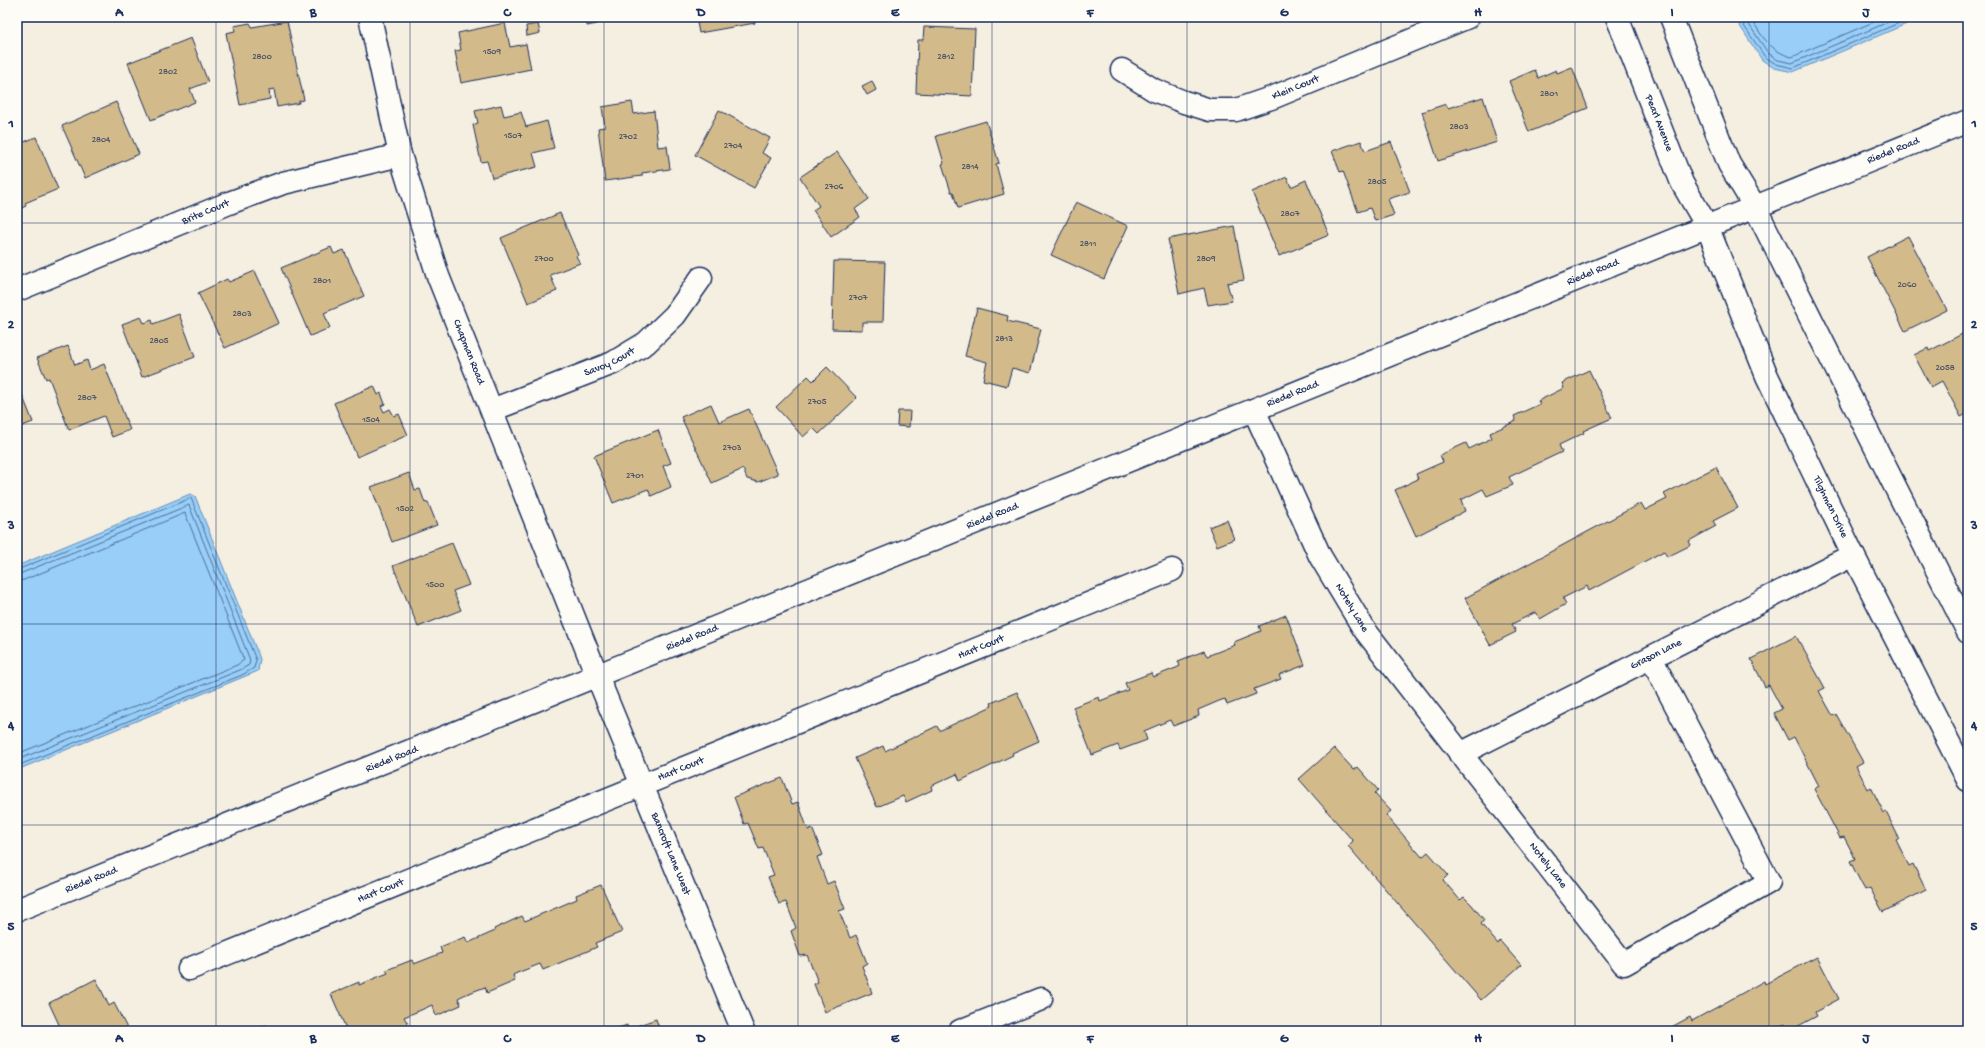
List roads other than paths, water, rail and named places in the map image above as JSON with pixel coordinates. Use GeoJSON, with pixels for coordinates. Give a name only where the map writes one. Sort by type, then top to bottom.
{"type":"FeatureCollection","features":[{"type":"Feature","properties":{"kind":"street","name":"Chapman Road"},"geometry":{"type":"LineString","coordinates":[[370,17],[400,155],[438,276],[598,678]]}},
{"type":"Feature","properties":{"kind":"street","name":"Klein Court"},"geometry":{"type":"LineString","coordinates":[[1122,70],[1154,90],[1184,102],[1210,110],[1236,110],[1281,94],[1468,17]]}},
{"type":"Feature","properties":{"kind":"street","name":"Pearl Avenue"},"geometry":{"type":"LineString","coordinates":[[1617,17],[1682,183],[1707,226]]}},
{"type":"Feature","properties":{"kind":"street"},"geometry":{"type":"LineString","coordinates":[[1671,17],[1729,164],[1755,207],[1968,632]]}},
{"type":"Feature","properties":{"kind":"street","name":"Riedel Road"},"geometry":{"type":"LineString","coordinates":[[17,910],[598,678],[1968,121]]}},
{"type":"Feature","properties":{"kind":"street","name":"Brite Court"},"geometry":{"type":"LineString","coordinates":[[17,290],[283,183],[400,155]]}},
{"type":"Feature","properties":{"kind":"street","name":"Tilghman Drive"},"geometry":{"type":"LineString","coordinates":[[1707,226],[1767,376],[1853,555],[1968,780]]}},
{"type":"Feature","properties":{"kind":"street","name":"Savoy Court"},"geometry":{"type":"LineString","coordinates":[[492,410],[613,363],[646,343],[675,315],[701,278]]}},
{"type":"Feature","properties":{"kind":"street","name":"Notely Lane"},"geometry":{"type":"LineString","coordinates":[[1254,410],[1324,563],[1364,629],[1624,964],[1769,882],[1651,658]]}},
{"type":"Feature","properties":{"kind":"street","name":"Grason Lane"},"geometry":{"type":"LineString","coordinates":[[1460,754],[1853,555]]}},
{"type":"Feature","properties":{"kind":"street","name":"Hart Court"},"geometry":{"type":"LineString","coordinates":[[190,969],[1172,570]]}},
{"type":"Feature","properties":{"kind":"street","name":"Bancroft Lane West"},"geometry":{"type":"LineString","coordinates":[[598,678],[743,1031]]}},
{"type":"Feature","properties":{"kind":"street"},"geometry":{"type":"LineString","coordinates":[[960,1031],[1041,999]]}},
{"type":"Feature","properties":{"kind":"water"},"geometry":{"type":"Polygon","coordinates":[[[1734,17],[1923,17],[1793,72],[1774,68],[1762,60],[1734,17]]]}},
{"type":"Feature","properties":{"kind":"water"},"geometry":{"type":"Polygon","coordinates":[[[190,494],[195,496],[260,659],[258,671],[17,770],[17,566],[190,494]]]}}]}
